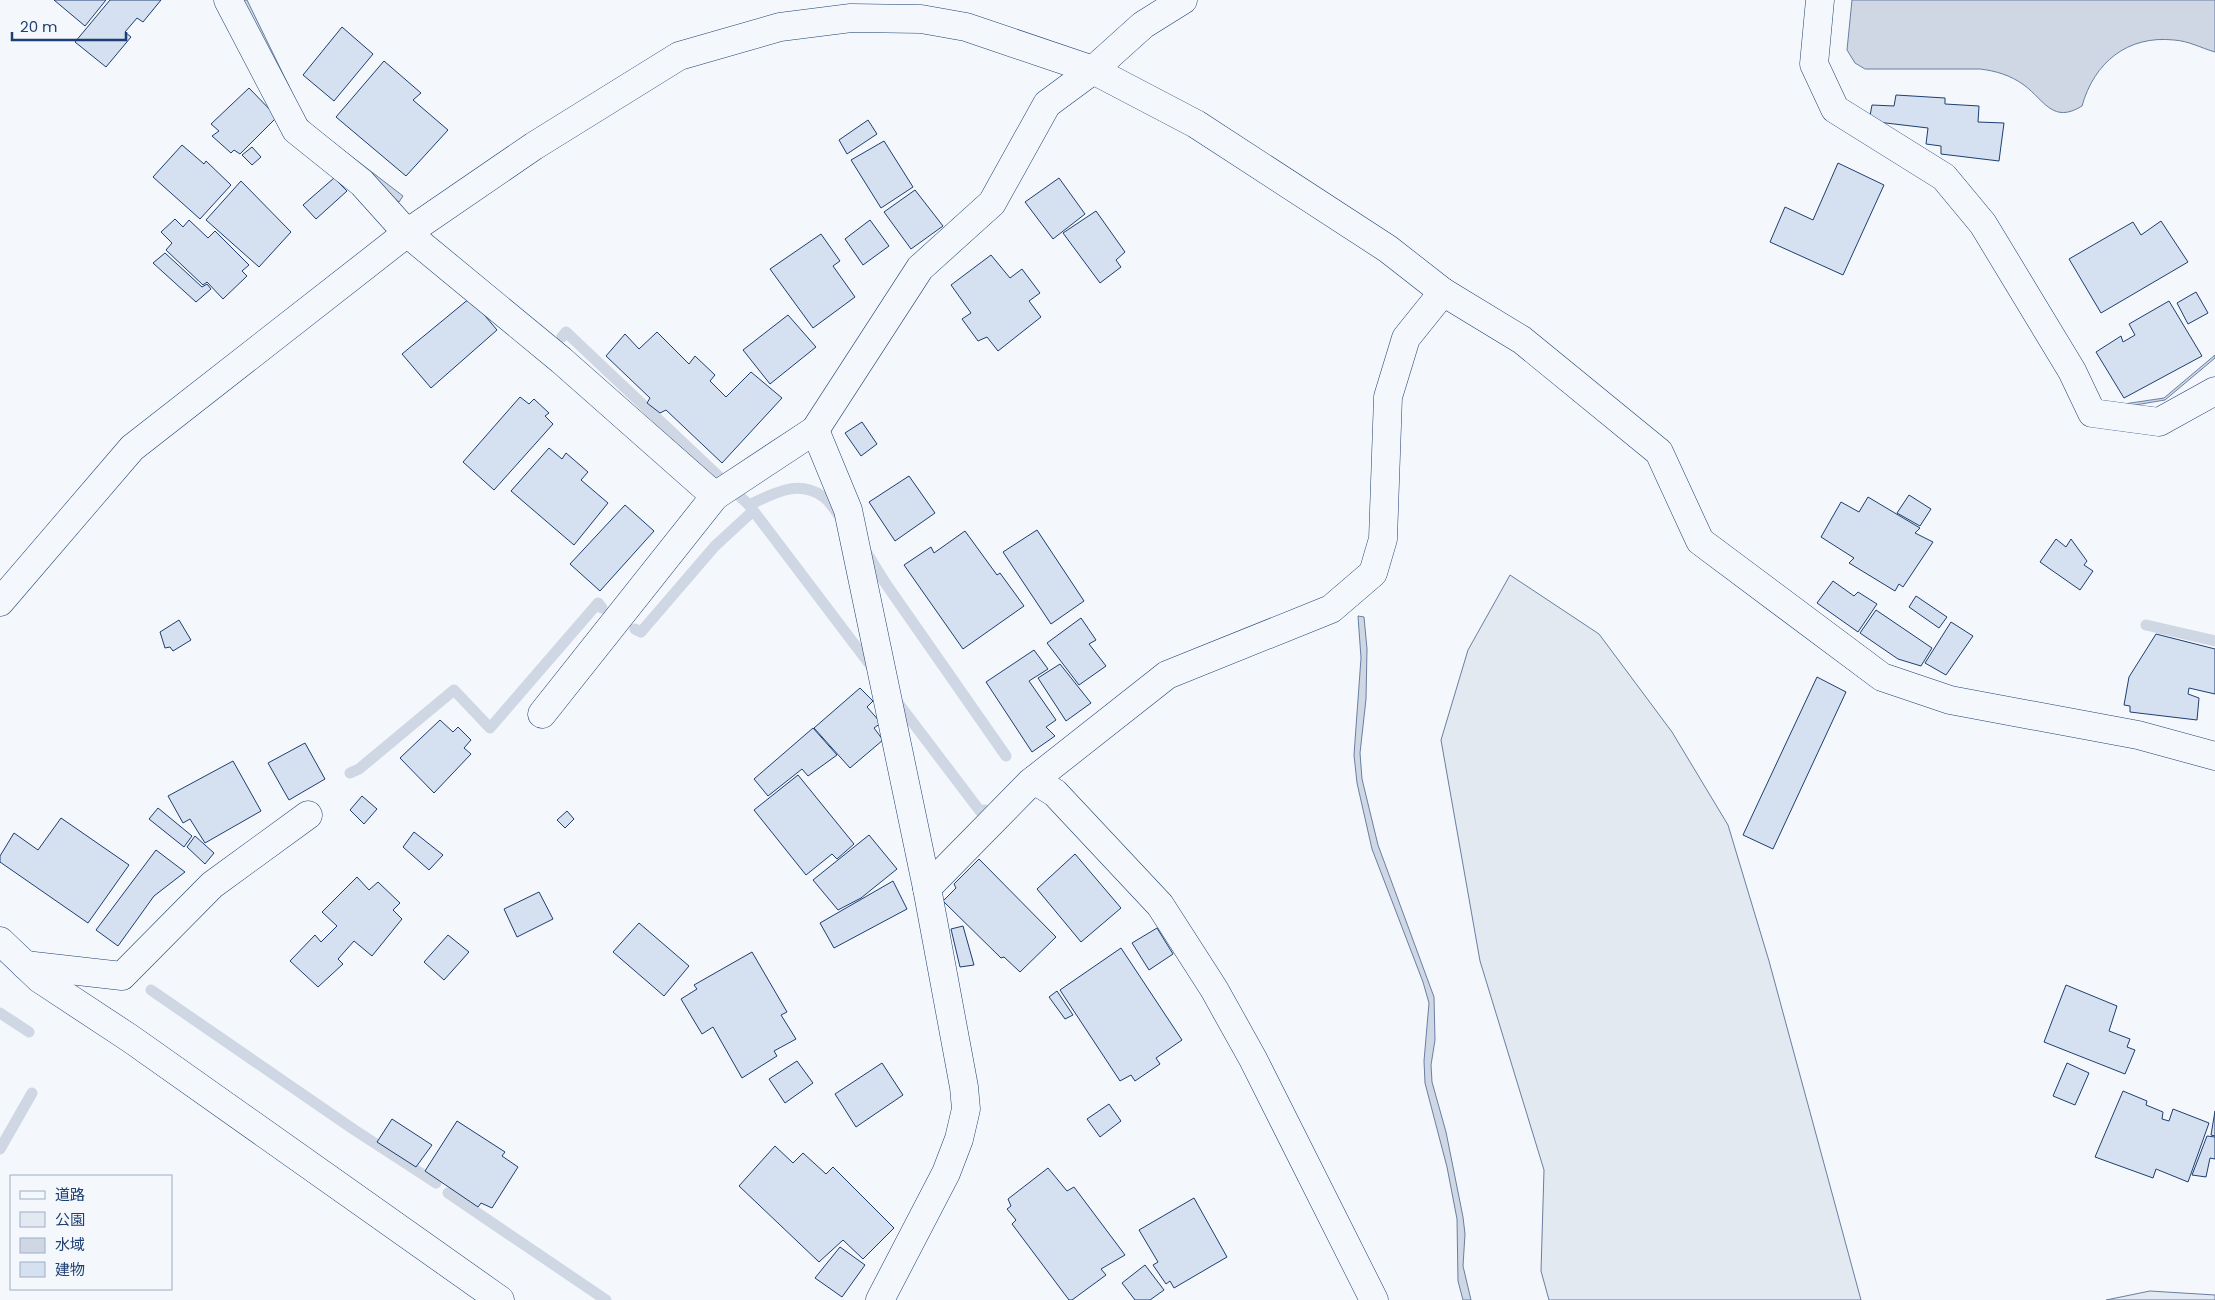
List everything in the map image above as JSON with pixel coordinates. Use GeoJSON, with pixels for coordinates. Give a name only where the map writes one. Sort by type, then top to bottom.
{"type":"FeatureCollection","features":[{"type":"Feature","properties":{"kind":"street"},"geometry":{"type":"LineString","coordinates":[[228,0],[296,130],[362,183],[407,234],[561,360],[715,496]]}},
{"type":"Feature","properties":{"kind":"street"},"geometry":{"type":"LineString","coordinates":[[542,714],[715,496],[815,430],[920,268],[992,203],[1046,104],[1093,70],[1143,25],[1183,0]]}},
{"type":"Feature","properties":{"kind":"street"},"geometry":{"type":"LineString","coordinates":[[1820,0],[1814,64],[1835,110],[1944,177],[1983,224],[2072,371],[2092,414],[2159,422],[2215,391]]}},
{"type":"Feature","properties":{"kind":"street"},"geometry":{"type":"LineString","coordinates":[[0,602],[132,448],[407,234],[534,146],[679,56],[780,27],[852,18],[921,19],[966,27],[1093,70],[1196,124],[1388,249],[1443,292],[1522,340],[1659,452],[1700,541],[1882,677],[1950,700],[2138,735],[2215,756]]}},
{"type":"Feature","properties":{"kind":"street"},"geometry":{"type":"LineString","coordinates":[[927,888],[1034,780],[1167,675],[1331,609],[1373,573],[1383,539],[1388,397],[1406,338],[1443,292]]}},
{"type":"Feature","properties":{"kind":"street"},"geometry":{"type":"LineString","coordinates":[[815,430],[848,510],[927,888],[964,1087],[966,1109],[959,1139],[946,1173],[880,1300]]}},
{"type":"Feature","properties":{"kind":"street"},"geometry":{"type":"LineString","coordinates":[[1034,780],[1055,793],[1160,905],[1214,989],[1253,1059],[1374,1300]]}},
{"type":"Feature","properties":{"kind":"street"},"geometry":{"type":"LineString","coordinates":[[25,965],[122,976],[212,885],[308,814]]}},
{"type":"Feature","properties":{"kind":"street"},"geometry":{"type":"LineString","coordinates":[[0,941],[40,979],[139,1045],[372,1212],[500,1300]]}},
{"type":"Feature","properties":{"kind":"green space"},"geometry":{"type":"Polygon","coordinates":[[[1510,575],[1599,634],[1672,732],[1728,825],[1769,961],[1861,1300],[1549,1300],[1541,1271],[1544,1170],[1480,961],[1441,740],[1468,650],[1510,575]]]}},
{"type":"Feature","properties":{"kind":"green space"},"geometry":{"type":"Polygon","coordinates":[[[2150,1291],[2215,1295],[2215,1300],[2106,1300],[2150,1291]]]}},
{"type":"Feature","properties":{"kind":"water"},"geometry":{"type":"Polygon","coordinates":[[[240,0],[247,0],[304,117],[312,126],[403,196],[399,202],[311,133],[240,0]]]}},
{"type":"Feature","properties":{"kind":"water"},"geometry":{"type":"Polygon","coordinates":[[[1852,0],[2215,0],[2215,52],[2190,43],[2174,40],[2141,42],[2127,47],[2104,65],[2087,91],[2082,106],[2064,113],[2050,108],[2019,82],[1992,71],[1980,69],[1865,69],[1855,63],[1847,50],[1852,0]]]}},
{"type":"Feature","properties":{"kind":"water"},"geometry":{"type":"Polygon","coordinates":[[[2215,355],[2215,358],[2165,400],[2123,407],[2124,404],[2164,398],[2215,355]]]}},
{"type":"Feature","properties":{"kind":"water"},"geometry":{"type":"Polygon","coordinates":[[[1358,616],[1364,617],[1367,649],[1366,699],[1360,753],[1362,779],[1378,845],[1434,997],[1435,1040],[1431,1065],[1432,1082],[1446,1132],[1463,1217],[1465,1234],[1463,1266],[1471,1300],[1463,1300],[1458,1281],[1457,1219],[1447,1167],[1425,1083],[1424,1061],[1429,1003],[1423,982],[1372,849],[1357,783],[1354,755],[1361,658],[1358,616]]]}},
{"type":"Feature","properties":{"kind":"building"},"geometry":{"type":"Polygon","coordinates":[[[54,0],[106,0],[85,26],[54,0]]]}},
{"type":"Feature","properties":{"kind":"building"},"geometry":{"type":"Polygon","coordinates":[[[110,0],[161,0],[143,22],[137,18],[125,32],[131,37],[106,67],[75,42],[110,0]]]}},
{"type":"Feature","properties":{"kind":"building"},"geometry":{"type":"Polygon","coordinates":[[[342,27],[373,54],[334,101],[303,75],[342,27]]]}},
{"type":"Feature","properties":{"kind":"building"},"geometry":{"type":"Polygon","coordinates":[[[384,61],[421,93],[413,100],[448,130],[406,176],[336,117],[384,61]]]}},
{"type":"Feature","properties":{"kind":"building"},"geometry":{"type":"Polygon","coordinates":[[[249,88],[277,117],[240,154],[234,150],[231,153],[212,136],[219,131],[211,124],[249,88]]]}},
{"type":"Feature","properties":{"kind":"building"},"geometry":{"type":"Polygon","coordinates":[[[1896,95],[1945,98],[1945,104],[1979,106],[1978,122],[2004,123],[1999,161],[1941,154],[1941,146],[1926,144],[1928,128],[1869,121],[1872,105],[1894,106],[1896,95]]]}},
{"type":"Feature","properties":{"kind":"building"},"geometry":{"type":"Polygon","coordinates":[[[868,120],[877,134],[847,154],[839,140],[868,120]]]}},
{"type":"Feature","properties":{"kind":"building"},"geometry":{"type":"Polygon","coordinates":[[[884,141],[913,187],[881,208],[851,160],[884,141]]]}},
{"type":"Feature","properties":{"kind":"building"},"geometry":{"type":"Polygon","coordinates":[[[182,145],[204,164],[206,161],[231,185],[200,219],[153,177],[182,145]]]}},
{"type":"Feature","properties":{"kind":"building"},"geometry":{"type":"Polygon","coordinates":[[[252,147],[261,157],[252,165],[242,155],[252,147]]]}},
{"type":"Feature","properties":{"kind":"building"},"geometry":{"type":"Polygon","coordinates":[[[1838,163],[1884,185],[1843,275],[1770,242],[1785,207],[1813,220],[1838,163]]]}},
{"type":"Feature","properties":{"kind":"building"},"geometry":{"type":"Polygon","coordinates":[[[334,178],[347,191],[316,219],[303,205],[334,178]]]}},
{"type":"Feature","properties":{"kind":"building"},"geometry":{"type":"Polygon","coordinates":[[[1059,178],[1085,214],[1053,239],[1025,202],[1059,178]]]}},
{"type":"Feature","properties":{"kind":"building"},"geometry":{"type":"Polygon","coordinates":[[[241,181],[291,232],[259,267],[206,220],[241,181]]]}},
{"type":"Feature","properties":{"kind":"building"},"geometry":{"type":"Polygon","coordinates":[[[915,190],[943,226],[911,249],[884,212],[915,190]]]}},
{"type":"Feature","properties":{"kind":"building"},"geometry":{"type":"Polygon","coordinates":[[[1096,211],[1125,252],[1116,260],[1121,267],[1100,283],[1063,233],[1096,211]]]}},
{"type":"Feature","properties":{"kind":"building"},"geometry":{"type":"Polygon","coordinates":[[[175,219],[183,227],[189,220],[208,238],[215,231],[249,265],[242,271],[247,276],[223,299],[207,282],[203,285],[166,250],[172,243],[161,232],[175,219]]]}},
{"type":"Feature","properties":{"kind":"building"},"geometry":{"type":"Polygon","coordinates":[[[870,220],[889,246],[863,265],[845,239],[870,220]]]}},
{"type":"Feature","properties":{"kind":"building"},"geometry":{"type":"Polygon","coordinates":[[[2161,221],[2188,262],[2101,313],[2069,259],[2133,222],[2141,235],[2161,221]]]}},
{"type":"Feature","properties":{"kind":"building"},"geometry":{"type":"Polygon","coordinates":[[[821,234],[840,261],[833,266],[855,297],[813,328],[770,269],[821,234]]]}},
{"type":"Feature","properties":{"kind":"building"},"geometry":{"type":"Polygon","coordinates":[[[165,253],[202,287],[207,284],[211,289],[196,302],[153,263],[165,253]]]}},
{"type":"Feature","properties":{"kind":"building"},"geometry":{"type":"Polygon","coordinates":[[[991,255],[1010,278],[1022,269],[1040,293],[1029,301],[1041,317],[998,351],[987,337],[978,341],[962,319],[971,313],[951,285],[991,255]]]}},
{"type":"Feature","properties":{"kind":"building"},"geometry":{"type":"Polygon","coordinates":[[[2196,292],[2208,313],[2188,324],[2177,303],[2196,292]]]}},
{"type":"Feature","properties":{"kind":"building"},"geometry":{"type":"Polygon","coordinates":[[[470,298],[497,330],[431,388],[402,354],[470,298]]]}},
{"type":"Feature","properties":{"kind":"building"},"geometry":{"type":"Polygon","coordinates":[[[2169,301],[2202,356],[2124,398],[2096,352],[2121,336],[2123,342],[2135,335],[2129,324],[2169,301]]]}},
{"type":"Feature","properties":{"kind":"building"},"geometry":{"type":"Polygon","coordinates":[[[788,315],[816,347],[770,384],[743,350],[788,315]]]}},
{"type":"Feature","properties":{"kind":"building"},"geometry":{"type":"Polygon","coordinates":[[[657,332],[689,364],[695,356],[715,375],[710,381],[726,397],[751,372],[782,398],[722,463],[666,410],[660,413],[647,403],[650,398],[606,356],[625,334],[639,349],[657,332]]]}},
{"type":"Feature","properties":{"kind":"building"},"geometry":{"type":"Polygon","coordinates":[[[520,397],[529,404],[534,399],[549,413],[545,416],[553,424],[494,490],[463,462],[520,397]]]}},
{"type":"Feature","properties":{"kind":"building"},"geometry":{"type":"Polygon","coordinates":[[[862,422],[877,444],[861,456],[845,433],[862,422]]]}},
{"type":"Feature","properties":{"kind":"building"},"geometry":{"type":"Polygon","coordinates":[[[549,448],[562,459],[566,453],[588,472],[581,480],[608,503],[574,545],[511,491],[549,448]]]}},
{"type":"Feature","properties":{"kind":"building"},"geometry":{"type":"Polygon","coordinates":[[[909,476],[935,513],[895,541],[869,502],[909,476]]]}},
{"type":"Feature","properties":{"kind":"building"},"geometry":{"type":"Polygon","coordinates":[[[1909,495],[1931,509],[1920,526],[1897,513],[1909,495]]]}},
{"type":"Feature","properties":{"kind":"building"},"geometry":{"type":"Polygon","coordinates":[[[1868,497],[1920,528],[1915,533],[1933,542],[1903,587],[1899,584],[1895,591],[1849,563],[1854,558],[1821,537],[1841,502],[1859,512],[1868,497]]]}},
{"type":"Feature","properties":{"kind":"building"},"geometry":{"type":"Polygon","coordinates":[[[625,505],[654,531],[600,591],[570,564],[625,505]]]}},
{"type":"Feature","properties":{"kind":"building"},"geometry":{"type":"Polygon","coordinates":[[[1037,530],[1084,601],[1051,624],[1003,552],[1037,530]]]}},
{"type":"Feature","properties":{"kind":"building"},"geometry":{"type":"Polygon","coordinates":[[[965,531],[997,575],[1000,573],[1024,606],[963,649],[904,565],[931,547],[934,553],[965,531]]]}},
{"type":"Feature","properties":{"kind":"building"},"geometry":{"type":"Polygon","coordinates":[[[2056,539],[2066,547],[2071,539],[2087,561],[2084,565],[2093,571],[2080,590],[2040,562],[2056,539]]]}},
{"type":"Feature","properties":{"kind":"building"},"geometry":{"type":"Polygon","coordinates":[[[1833,581],[1854,596],[1858,592],[1877,604],[1858,632],[1817,603],[1833,581]]]}},
{"type":"Feature","properties":{"kind":"building"},"geometry":{"type":"Polygon","coordinates":[[[1916,596],[1947,617],[1939,628],[1909,607],[1916,596]]]}},
{"type":"Feature","properties":{"kind":"building"},"geometry":{"type":"Polygon","coordinates":[[[1876,610],[1932,648],[1921,666],[1898,659],[1860,633],[1876,610]]]}},
{"type":"Feature","properties":{"kind":"building"},"geometry":{"type":"Polygon","coordinates":[[[1081,618],[1096,640],[1089,644],[1106,666],[1079,685],[1047,643],[1081,618]]]}},
{"type":"Feature","properties":{"kind":"building"},"geometry":{"type":"Polygon","coordinates":[[[179,620],[191,640],[173,651],[170,647],[165,648],[160,632],[179,620]]]}},
{"type":"Feature","properties":{"kind":"building"},"geometry":{"type":"Polygon","coordinates":[[[1951,622],[1973,636],[1946,675],[1925,663],[1951,622]]]}},
{"type":"Feature","properties":{"kind":"building"},"geometry":{"type":"Polygon","coordinates":[[[2156,634],[2215,649],[2215,694],[2189,688],[2188,694],[2199,698],[2197,720],[2130,712],[2130,706],[2124,705],[2129,677],[2156,634]]]}},
{"type":"Feature","properties":{"kind":"building"},"geometry":{"type":"Polygon","coordinates":[[[1034,650],[1048,669],[1029,681],[1056,720],[1046,727],[1055,736],[1032,752],[986,682],[1034,650]]]}},
{"type":"Feature","properties":{"kind":"building"},"geometry":{"type":"Polygon","coordinates":[[[1060,664],[1091,703],[1066,721],[1038,678],[1060,664]]]}},
{"type":"Feature","properties":{"kind":"building"},"geometry":{"type":"Polygon","coordinates":[[[1817,677],[1846,692],[1773,849],[1743,835],[1817,677]]]}},
{"type":"Feature","properties":{"kind":"building"},"geometry":{"type":"Polygon","coordinates":[[[860,688],[873,701],[867,707],[881,723],[874,728],[883,740],[850,768],[814,728],[860,688]]]}},
{"type":"Feature","properties":{"kind":"building"},"geometry":{"type":"Polygon","coordinates":[[[440,720],[453,732],[458,727],[471,740],[464,748],[471,754],[434,793],[400,758],[440,720]]]}},
{"type":"Feature","properties":{"kind":"building"},"geometry":{"type":"Polygon","coordinates":[[[813,728],[837,755],[808,776],[802,769],[768,796],[754,779],[813,728]]]}},
{"type":"Feature","properties":{"kind":"building"},"geometry":{"type":"Polygon","coordinates":[[[305,743],[325,779],[289,800],[268,763],[305,743]]]}},
{"type":"Feature","properties":{"kind":"building"},"geometry":{"type":"Polygon","coordinates":[[[233,761],[261,811],[205,843],[190,819],[183,823],[168,796],[233,761]]]}},
{"type":"Feature","properties":{"kind":"building"},"geometry":{"type":"Polygon","coordinates":[[[798,775],[854,844],[837,859],[832,854],[806,875],[754,810],[798,775]]]}},
{"type":"Feature","properties":{"kind":"building"},"geometry":{"type":"Polygon","coordinates":[[[362,796],[377,809],[364,824],[350,810],[362,796]]]}},
{"type":"Feature","properties":{"kind":"building"},"geometry":{"type":"Polygon","coordinates":[[[158,808],[192,836],[184,847],[149,819],[158,808]]]}},
{"type":"Feature","properties":{"kind":"building"},"geometry":{"type":"Polygon","coordinates":[[[567,811],[574,819],[565,828],[557,820],[567,811]]]}},
{"type":"Feature","properties":{"kind":"building"},"geometry":{"type":"Polygon","coordinates":[[[61,818],[129,865],[88,923],[0,862],[0,856],[14,833],[38,850],[61,818]]]}},
{"type":"Feature","properties":{"kind":"building"},"geometry":{"type":"Polygon","coordinates":[[[414,832],[443,855],[429,870],[403,847],[414,832]]]}},
{"type":"Feature","properties":{"kind":"building"},"geometry":{"type":"Polygon","coordinates":[[[869,835],[897,869],[861,898],[838,910],[813,880],[869,835]]]}},
{"type":"Feature","properties":{"kind":"building"},"geometry":{"type":"Polygon","coordinates":[[[195,836],[214,853],[205,864],[187,847],[195,836]]]}},
{"type":"Feature","properties":{"kind":"building"},"geometry":{"type":"Polygon","coordinates":[[[156,850],[185,872],[154,896],[118,946],[96,930],[156,850]]]}},
{"type":"Feature","properties":{"kind":"building"},"geometry":{"type":"Polygon","coordinates":[[[1075,854],[1121,908],[1081,942],[1037,889],[1075,854]]]}},
{"type":"Feature","properties":{"kind":"building"},"geometry":{"type":"Polygon","coordinates":[[[979,859],[1056,937],[1020,972],[1004,957],[1001,958],[943,901],[956,888],[954,884],[979,859]]]}},
{"type":"Feature","properties":{"kind":"building"},"geometry":{"type":"Polygon","coordinates":[[[357,877],[369,890],[378,882],[400,903],[393,910],[402,919],[372,956],[354,941],[338,959],[343,964],[318,987],[290,961],[315,935],[321,942],[337,926],[322,912],[357,877]]]}},
{"type":"Feature","properties":{"kind":"building"},"geometry":{"type":"Polygon","coordinates":[[[893,881],[907,909],[834,948],[820,923],[893,881]]]}},
{"type":"Feature","properties":{"kind":"building"},"geometry":{"type":"Polygon","coordinates":[[[539,892],[553,919],[517,937],[504,909],[539,892]]]}},
{"type":"Feature","properties":{"kind":"building"},"geometry":{"type":"Polygon","coordinates":[[[639,923],[689,966],[664,996],[613,952],[639,923]]]}},
{"type":"Feature","properties":{"kind":"building"},"geometry":{"type":"Polygon","coordinates":[[[963,926],[974,965],[960,967],[951,929],[963,926]]]}},
{"type":"Feature","properties":{"kind":"building"},"geometry":{"type":"Polygon","coordinates":[[[1157,928],[1173,954],[1149,970],[1132,943],[1157,928]]]}},
{"type":"Feature","properties":{"kind":"building"},"geometry":{"type":"Polygon","coordinates":[[[448,935],[469,952],[444,980],[424,962],[448,935]]]}},
{"type":"Feature","properties":{"kind":"building"},"geometry":{"type":"Polygon","coordinates":[[[1121,948],[1182,1040],[1156,1058],[1160,1064],[1135,1081],[1131,1075],[1120,1081],[1060,990],[1121,948]]]}},
{"type":"Feature","properties":{"kind":"building"},"geometry":{"type":"Polygon","coordinates":[[[752,952],[787,1012],[781,1015],[796,1039],[774,1051],[777,1056],[742,1078],[713,1027],[702,1034],[681,999],[697,989],[694,985],[752,952]]]}},
{"type":"Feature","properties":{"kind":"building"},"geometry":{"type":"Polygon","coordinates":[[[2066,985],[2117,1006],[2109,1031],[2130,1039],[2127,1047],[2135,1050],[2125,1074],[2044,1042],[2066,985]]]}},
{"type":"Feature","properties":{"kind":"building"},"geometry":{"type":"Polygon","coordinates":[[[1057,991],[1073,1015],[1065,1019],[1049,997],[1057,991]]]}},
{"type":"Feature","properties":{"kind":"building"},"geometry":{"type":"Polygon","coordinates":[[[797,1061],[813,1083],[785,1103],[769,1079],[797,1061]]]}},
{"type":"Feature","properties":{"kind":"building"},"geometry":{"type":"Polygon","coordinates":[[[882,1063],[903,1095],[856,1127],[835,1094],[882,1063]]]}},
{"type":"Feature","properties":{"kind":"building"},"geometry":{"type":"Polygon","coordinates":[[[2067,1063],[2089,1073],[2075,1105],[2053,1096],[2067,1063]]]}},
{"type":"Feature","properties":{"kind":"building"},"geometry":{"type":"Polygon","coordinates":[[[2123,1091],[2147,1101],[2146,1105],[2163,1112],[2162,1119],[2169,1121],[2173,1109],[2209,1123],[2188,1182],[2156,1169],[2153,1178],[2095,1157],[2123,1091]]]}},
{"type":"Feature","properties":{"kind":"building"},"geometry":{"type":"Polygon","coordinates":[[[1109,1104],[1121,1121],[1100,1137],[1087,1119],[1109,1104]]]}},
{"type":"Feature","properties":{"kind":"building"},"geometry":{"type":"Polygon","coordinates":[[[2215,1111],[2215,1136],[2211,1135],[2215,1111]]]}},
{"type":"Feature","properties":{"kind":"building"},"geometry":{"type":"Polygon","coordinates":[[[392,1119],[432,1145],[416,1167],[377,1142],[392,1119]]]}},
{"type":"Feature","properties":{"kind":"building"},"geometry":{"type":"Polygon","coordinates":[[[457,1121],[505,1152],[502,1156],[518,1167],[492,1208],[481,1203],[478,1207],[425,1171],[457,1121]]]}},
{"type":"Feature","properties":{"kind":"building"},"geometry":{"type":"Polygon","coordinates":[[[2207,1136],[2215,1137],[2215,1159],[2210,1158],[2206,1177],[2192,1175],[2207,1136]]]}},
{"type":"Feature","properties":{"kind":"building"},"geometry":{"type":"Polygon","coordinates":[[[775,1146],[793,1163],[803,1153],[826,1174],[833,1167],[894,1228],[863,1259],[843,1240],[819,1262],[739,1186],[775,1146]]]}},
{"type":"Feature","properties":{"kind":"building"},"geometry":{"type":"Polygon","coordinates":[[[1048,1168],[1067,1191],[1074,1187],[1125,1255],[1101,1269],[1106,1275],[1072,1300],[1069,1300],[1012,1224],[1016,1220],[1007,1209],[1011,1206],[1008,1199],[1048,1168]]]}},
{"type":"Feature","properties":{"kind":"building"},"geometry":{"type":"Polygon","coordinates":[[[1194,1198],[1227,1257],[1174,1288],[1170,1281],[1166,1284],[1153,1265],[1158,1262],[1139,1230],[1194,1198]]]}},
{"type":"Feature","properties":{"kind":"building"},"geometry":{"type":"Polygon","coordinates":[[[840,1247],[865,1265],[842,1297],[815,1278],[840,1247]]]}},
{"type":"Feature","properties":{"kind":"building"},"geometry":{"type":"Polygon","coordinates":[[[1145,1265],[1164,1290],[1150,1300],[1135,1300],[1122,1283],[1145,1265]]]}},
{"type":"Feature","properties":{"kind":"waterway"},"geometry":{"type":"LineString","coordinates":[[562,337],[566,332],[749,505],[874,670]]}},
{"type":"Feature","properties":{"kind":"waterway"},"geometry":{"type":"LineString","coordinates":[[749,505],[785,490],[803,489],[813,491],[825,498],[840,517]]}},
{"type":"Feature","properties":{"kind":"waterway"},"geometry":{"type":"LineString","coordinates":[[635,629],[641,632],[715,546],[753,511]]}},
{"type":"Feature","properties":{"kind":"waterway"},"geometry":{"type":"LineString","coordinates":[[863,547],[886,584],[1006,756]]}},
{"type":"Feature","properties":{"kind":"waterway"},"geometry":{"type":"LineString","coordinates":[[350,773],[359,769],[454,690],[490,728],[598,603],[602,608]]}},
{"type":"Feature","properties":{"kind":"waterway"},"geometry":{"type":"LineString","coordinates":[[2146,625],[2215,641]]}},
{"type":"Feature","properties":{"kind":"waterway"},"geometry":{"type":"LineString","coordinates":[[895,699],[980,811],[985,810]]}},
{"type":"Feature","properties":{"kind":"waterway"},"geometry":{"type":"LineString","coordinates":[[151,990],[353,1129],[436,1183]]}},
{"type":"Feature","properties":{"kind":"waterway"},"geometry":{"type":"LineString","coordinates":[[0,1013],[29,1032]]}},
{"type":"Feature","properties":{"kind":"waterway"},"geometry":{"type":"LineString","coordinates":[[0,1149],[32,1093]]}},
{"type":"Feature","properties":{"kind":"waterway"},"geometry":{"type":"LineString","coordinates":[[448,1193],[606,1300]]}}]}
